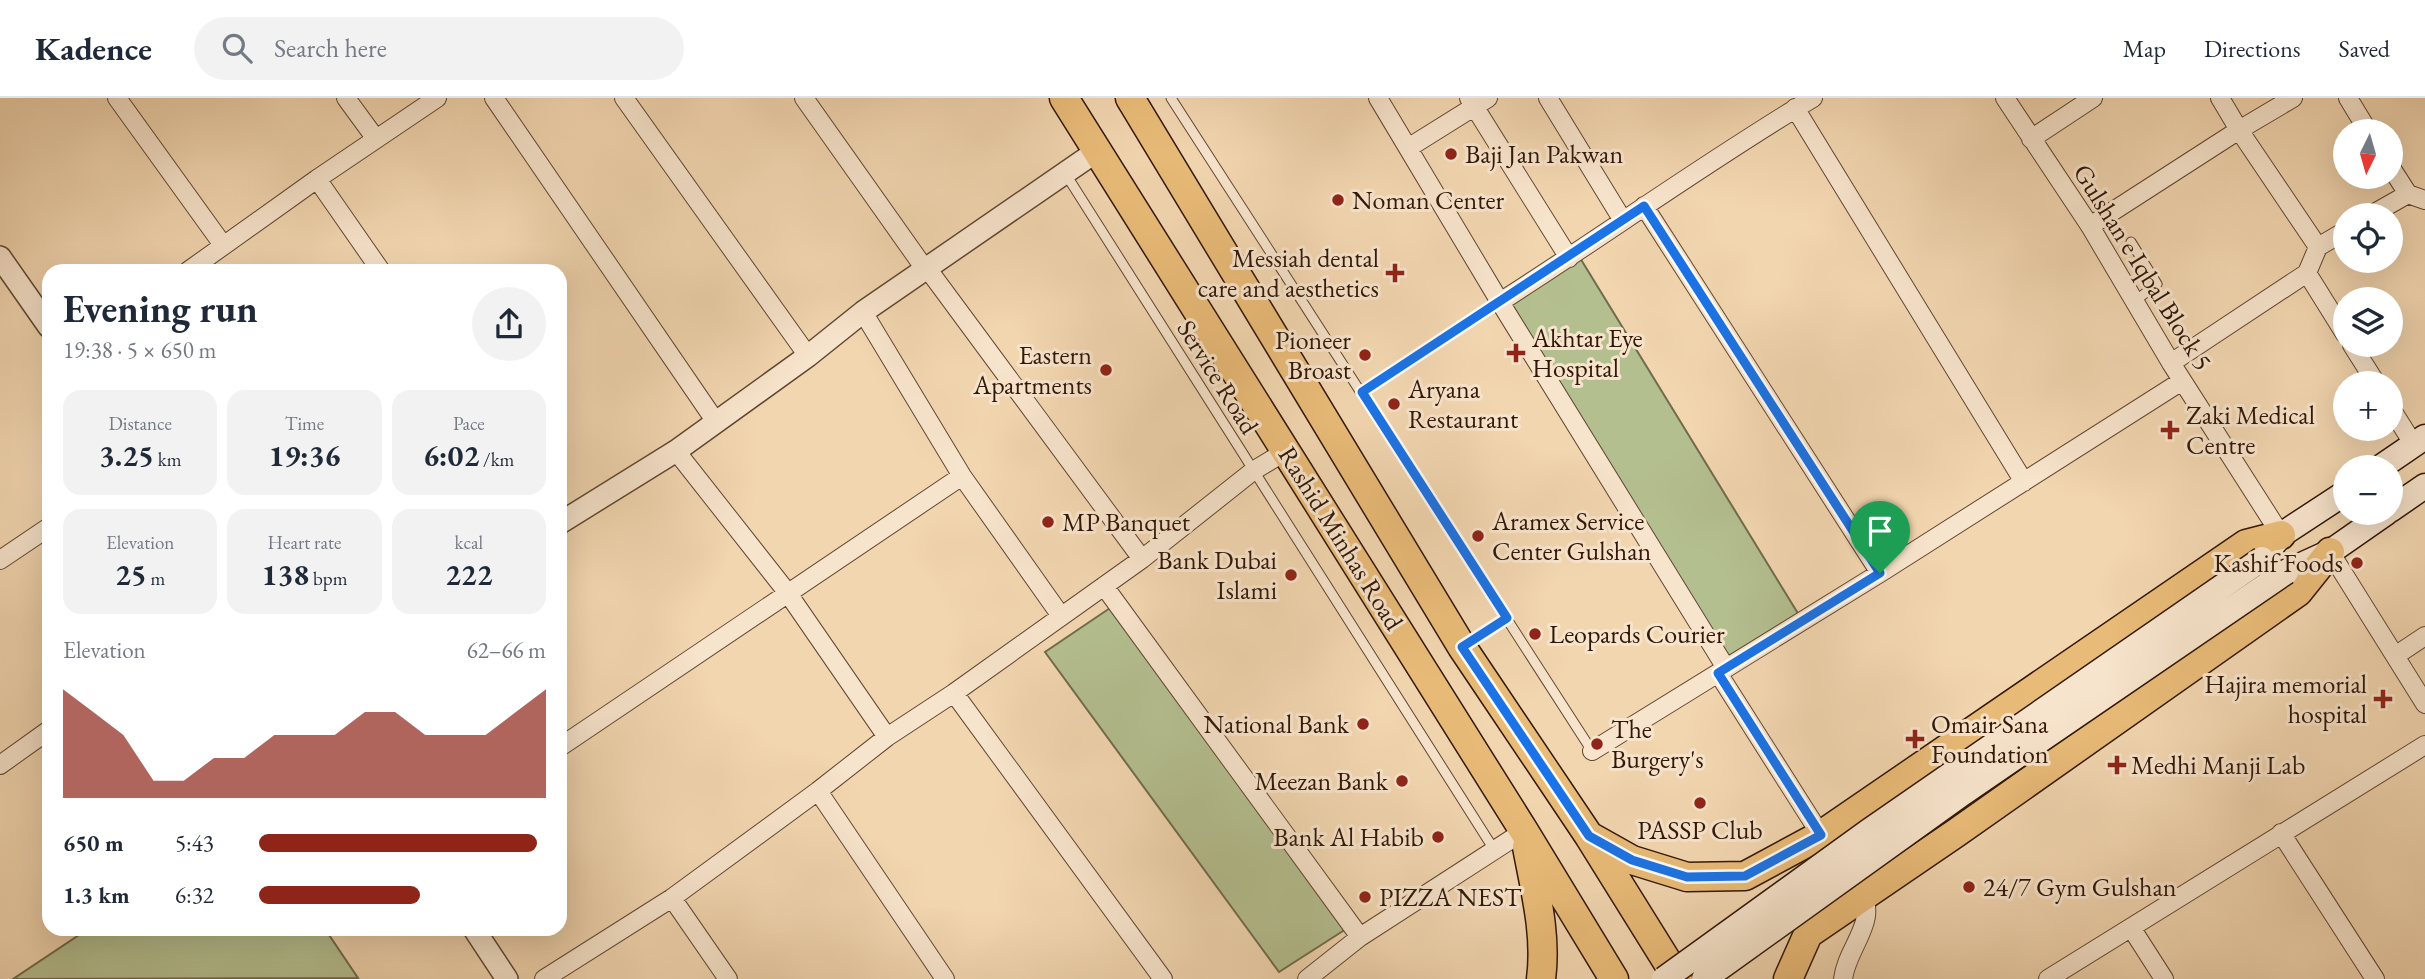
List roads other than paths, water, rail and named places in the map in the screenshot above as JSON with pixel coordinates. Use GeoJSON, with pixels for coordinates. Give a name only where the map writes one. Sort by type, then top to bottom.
{"type":"FeatureCollection","features":[{"type":"Feature","properties":{"kind":"main road"},"geometry":{"type":"LineString","coordinates":[[1048,98],[1079,123]]}},
{"type":"Feature","properties":{"kind":"main road","name":"Rashid Minhas Road"},"geometry":{"type":"LineString","coordinates":[[1063,98],[1615,979]]}},
{"type":"Feature","properties":{"kind":"main road","name":"Rashid Minhas Road"},"geometry":{"type":"LineString","coordinates":[[1140,102],[1462,647],[1589,836],[1678,979]]}},
{"type":"Feature","properties":{"kind":"main road"},"geometry":{"type":"LineString","coordinates":[[2399,455],[2419,441]]}},
{"type":"Feature","properties":{"kind":"main road"},"geometry":{"type":"LineString","coordinates":[[2403,501],[2425,486]]}},
{"type":"Feature","properties":{"kind":"main road"},"geometry":{"type":"LineString","coordinates":[[1664,979],[1880,823],[2262,559],[2281,535],[2333,501]]}},
{"type":"Feature","properties":{"kind":"main road"},"geometry":{"type":"LineString","coordinates":[[1704,979],[1963,793],[2286,572],[2330,552],[2369,525]]}},
{"type":"Feature","properties":{"kind":"main road"},"geometry":{"type":"LineString","coordinates":[[1589,836],[1632,860],[1687,877],[1745,876],[1821,835],[2246,544],[2281,535]]}},
{"type":"Feature","properties":{"kind":"main road"},"geometry":{"type":"LineString","coordinates":[[1788,979],[1808,934],[2298,592],[2330,552]]}},
{"type":"Feature","properties":{"kind":"main road"},"geometry":{"type":"LineString","coordinates":[[1524,831],[1540,922],[1544,959],[1541,979]]}},
{"type":"Feature","properties":{"kind":"street"},"geometry":{"type":"LineString","coordinates":[[117,98],[223,245]]}},
{"type":"Feature","properties":{"kind":"street"},"geometry":{"type":"LineString","coordinates":[[346,98],[376,139]]}},
{"type":"Feature","properties":{"kind":"street"},"geometry":{"type":"LineString","coordinates":[[197,264],[437,98]]}},
{"type":"Feature","properties":{"kind":"street"},"geometry":{"type":"LineString","coordinates":[[494,98],[716,422]]}},
{"type":"Feature","properties":{"kind":"street"},"geometry":{"type":"LineString","coordinates":[[624,98],[808,356]]}},
{"type":"Feature","properties":{"kind":"street"},"geometry":{"type":"LineString","coordinates":[[804,98],[926,268],[1142,559]]}},
{"type":"Feature","properties":{"kind":"street"},"geometry":{"type":"LineString","coordinates":[[1378,98],[1821,835],[1864,896],[1869,912],[1843,979]]}},
{"type":"Feature","properties":{"kind":"street"},"geometry":{"type":"LineString","coordinates":[[1548,98],[1622,219]]}},
{"type":"Feature","properties":{"kind":"street"},"geometry":{"type":"LineString","coordinates":[[1500,302],[1569,258],[1622,219],[1813,98]]}},
{"type":"Feature","properties":{"kind":"street","name":"Gulshan e Iqbal Block 5"},"geometry":{"type":"LineString","coordinates":[[2005,98],[2090,226],[2182,381],[2281,535]]}},
{"type":"Feature","properties":{"kind":"street"},"geometry":{"type":"LineString","coordinates":[[2031,139],[2092,98]]}},
{"type":"Feature","properties":{"kind":"street"},"geometry":{"type":"LineString","coordinates":[[2220,98],[2318,247]]}},
{"type":"Feature","properties":{"kind":"street"},"geometry":{"type":"LineString","coordinates":[[2090,226],[2293,98]]}},
{"type":"Feature","properties":{"kind":"street"},"geometry":{"type":"LineString","coordinates":[[2348,98],[2361,119]]}},
{"type":"Feature","properties":{"kind":"street"},"geometry":{"type":"LineString","coordinates":[[1408,148],[1477,101],[1569,258]]}},
{"type":"Feature","properties":{"kind":"street"},"geometry":{"type":"LineString","coordinates":[[1795,108],[2024,482]]}},
{"type":"Feature","properties":{"kind":"street"},"geometry":{"type":"LineString","coordinates":[[567,519],[676,451],[808,356],[863,312],[1097,150]]}},
{"type":"Feature","properties":{"kind":"street"},"geometry":{"type":"LineString","coordinates":[[317,179],[376,264]]}},
{"type":"Feature","properties":{"kind":"street"},"geometry":{"type":"LineString","coordinates":[[2403,187],[2407,194],[2425,200]]}},
{"type":"Feature","properties":{"kind":"street"},"geometry":{"type":"LineString","coordinates":[[2392,203],[2407,194]]}},
{"type":"Feature","properties":{"kind":"street"},"geometry":{"type":"LineString","coordinates":[[1644,206],[1880,573]]}},
{"type":"Feature","properties":{"kind":"street"},"geometry":{"type":"LineString","coordinates":[[2171,363],[2307,273],[2318,247],[2333,238]]}},
{"type":"Feature","properties":{"kind":"street"},"geometry":{"type":"LineString","coordinates":[[0,257],[42,317]]}},
{"type":"Feature","properties":{"kind":"street"},"geometry":{"type":"LineString","coordinates":[[2307,273],[2333,315]]}},
{"type":"Feature","properties":{"kind":"street"},"geometry":{"type":"LineString","coordinates":[[863,312],[962,476],[1061,616]]}},
{"type":"Feature","properties":{"kind":"street"},"geometry":{"type":"LineString","coordinates":[[1592,751],[1880,573],[2182,381]]}},
{"type":"Feature","properties":{"kind":"street"},"geometry":{"type":"LineString","coordinates":[[2403,422],[2419,441]]}},
{"type":"Feature","properties":{"kind":"street"},"geometry":{"type":"LineString","coordinates":[[676,451],[787,592],[887,737]]}},
{"type":"Feature","properties":{"kind":"street"},"geometry":{"type":"LineString","coordinates":[[544,979],[672,898],[887,737],[954,693],[1142,559],[1253,471],[1286,451]]}},
{"type":"Feature","properties":{"kind":"street"},"geometry":{"type":"LineString","coordinates":[[567,742],[962,476]]}},
{"type":"Feature","properties":{"kind":"street"},"geometry":{"type":"LineString","coordinates":[[0,561],[42,532]]}},
{"type":"Feature","properties":{"kind":"street"},"geometry":{"type":"LineString","coordinates":[[2330,552],[2425,704]]}},
{"type":"Feature","properties":{"kind":"street"},"geometry":{"type":"LineString","coordinates":[[1104,586],[1360,937]]}},
{"type":"Feature","properties":{"kind":"street"},"geometry":{"type":"LineString","coordinates":[[2395,656],[2425,636]]}},
{"type":"Feature","properties":{"kind":"street"},"geometry":{"type":"LineString","coordinates":[[954,693],[1163,979]]}},
{"type":"Feature","properties":{"kind":"street"},"geometry":{"type":"LineString","coordinates":[[0,765],[42,735]]}},
{"type":"Feature","properties":{"kind":"street"},"geometry":{"type":"LineString","coordinates":[[2048,979],[2425,745]]}},
{"type":"Feature","properties":{"kind":"street"},"geometry":{"type":"LineString","coordinates":[[818,791],[945,979]]}},
{"type":"Feature","properties":{"kind":"street"},"geometry":{"type":"LineString","coordinates":[[1307,979],[1360,937],[1524,831]]}},
{"type":"Feature","properties":{"kind":"street"},"geometry":{"type":"LineString","coordinates":[[2281,833],[2375,979]]}},
{"type":"Feature","properties":{"kind":"street"},"geometry":{"type":"LineString","coordinates":[[672,898],[728,979]]}},
{"type":"Feature","properties":{"kind":"street"},"geometry":{"type":"LineString","coordinates":[[2132,929],[2164,979]]}},
{"type":"Feature","properties":{"kind":"street"},"geometry":{"type":"LineString","coordinates":[[479,936],[507,979]]}},
{"type":"Feature","properties":{"kind":"lane"},"geometry":{"type":"LineString","coordinates":[[1171,98],[1592,751]]}},
{"type":"Feature","properties":{"kind":"lane","name":"Service Road"},"geometry":{"type":"LineString","coordinates":[[1065,173],[1495,851]]}},
{"type":"Feature","properties":{"kind":"lane"},"geometry":{"type":"LineString","coordinates":[[2131,242],[2157,284],[2135,301]]}},
{"type":"Feature","properties":{"kind":"lane"},"geometry":{"type":"LineString","coordinates":[[1362,392],[1500,302]]}},
{"type":"Feature","properties":{"kind":"lane"},"geometry":{"type":"LineString","coordinates":[[1462,647],[1507,618]]}},
{"type":"Feature","properties":{"kind":"place","name":"Baji Jan Pakwan"},"geometry":{"type":"Point","coordinates":[1451,154]}},
{"type":"Feature","properties":{"kind":"place","name":"Noman Center"},"geometry":{"type":"Point","coordinates":[1338,200]}},
{"type":"Feature","properties":{"kind":"place","name":"Messiah dental care and aesthetics"},"geometry":{"type":"Point","coordinates":[1395,273]}},
{"type":"Feature","properties":{"kind":"place","name":"Akhtar Eye Hospital"},"geometry":{"type":"Point","coordinates":[1516,353]}},
{"type":"Feature","properties":{"kind":"place","name":"Pioneer Broast"},"geometry":{"type":"Point","coordinates":[1365,355]}},
{"type":"Feature","properties":{"kind":"place","name":"Eastern Apartments"},"geometry":{"type":"Point","coordinates":[1106,370]}},
{"type":"Feature","properties":{"kind":"place","name":"Aryana Restaurant"},"geometry":{"type":"Point","coordinates":[1394,404]}},
{"type":"Feature","properties":{"kind":"place","name":"Zaki Medical Centre"},"geometry":{"type":"Point","coordinates":[2170,430]}},
{"type":"Feature","properties":{"kind":"place","name":"MP Banquet"},"geometry":{"type":"Point","coordinates":[1048,522]}},
{"type":"Feature","properties":{"kind":"place","name":"Aramex Service Center Gulshan"},"geometry":{"type":"Point","coordinates":[1478,536]}},
{"type":"Feature","properties":{"kind":"place","name":"Kashif Foods"},"geometry":{"type":"Point","coordinates":[2357,563]}},
{"type":"Feature","properties":{"kind":"place","name":"Bank Dubai Islami"},"geometry":{"type":"Point","coordinates":[1291,575]}},
{"type":"Feature","properties":{"kind":"place","name":"Leopards Courier"},"geometry":{"type":"Point","coordinates":[1535,634]}},
{"type":"Feature","properties":{"kind":"place","name":"Hajira memorial hospital"},"geometry":{"type":"Point","coordinates":[2383,699]}},
{"type":"Feature","properties":{"kind":"place","name":"National Bank"},"geometry":{"type":"Point","coordinates":[1363,724]}},
{"type":"Feature","properties":{"kind":"place","name":"Omair Sana Foundation"},"geometry":{"type":"Point","coordinates":[1915,739]}},
{"type":"Feature","properties":{"kind":"place","name":"The Burgery's"},"geometry":{"type":"Point","coordinates":[1597,744]}},
{"type":"Feature","properties":{"kind":"place","name":"Medhi Manji Lab"},"geometry":{"type":"Point","coordinates":[2117,765]}},
{"type":"Feature","properties":{"kind":"place","name":"Meezan Bank"},"geometry":{"type":"Point","coordinates":[1402,781]}},
{"type":"Feature","properties":{"kind":"place","name":"PASSP Club"},"geometry":{"type":"Point","coordinates":[1700,803]}},
{"type":"Feature","properties":{"kind":"place","name":"Bank Al Habib"},"geometry":{"type":"Point","coordinates":[1438,837]}},
{"type":"Feature","properties":{"kind":"place","name":"24/7 Gym Gulshan"},"geometry":{"type":"Point","coordinates":[1969,887]}},
{"type":"Feature","properties":{"kind":"place","name":"PIZZA NEST"},"geometry":{"type":"Point","coordinates":[1365,897]}}]}
